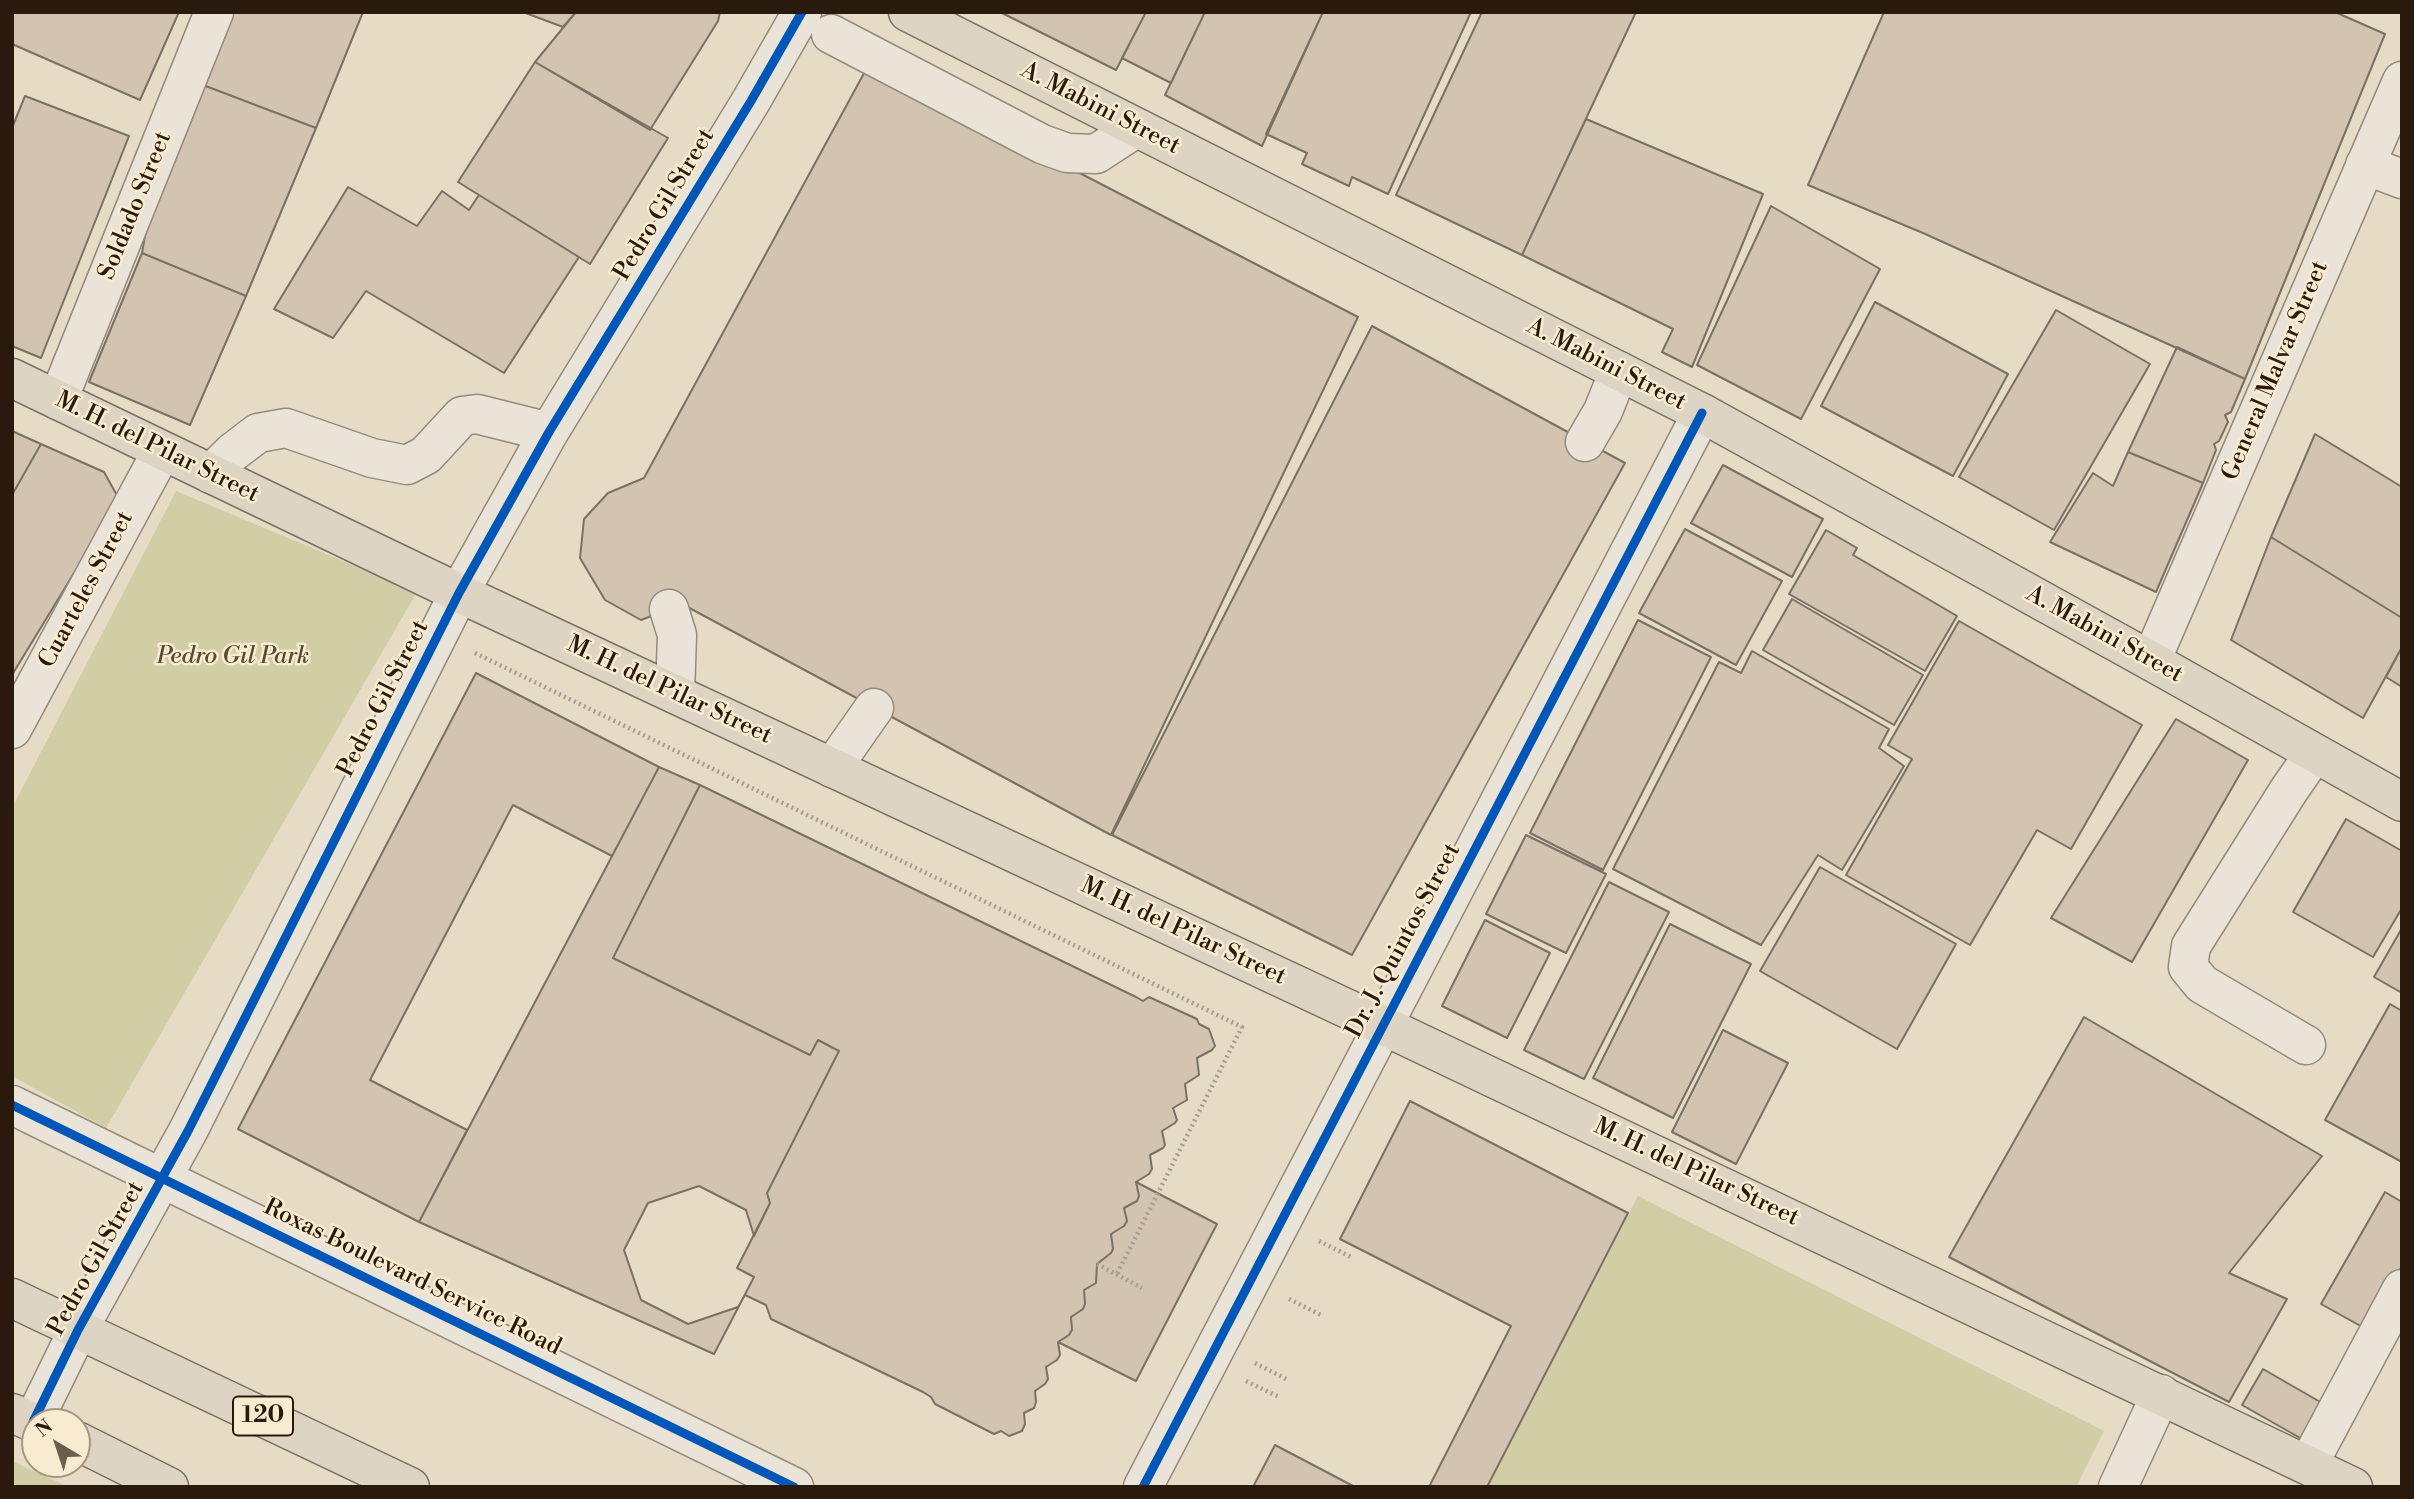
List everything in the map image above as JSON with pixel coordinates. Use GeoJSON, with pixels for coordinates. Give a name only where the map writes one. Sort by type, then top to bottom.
{"type":"FeatureCollection","features":[{"type":"Feature","properties":{"kind":"main road","name":"A. Mabini Street"},"geometry":{"type":"LineString","coordinates":[[908,12],[1702,414],[2151,661],[2402,803]]}},
{"type":"Feature","properties":{"kind":"main road","name":"M. H. del Pilar Street"},"geometry":{"type":"LineString","coordinates":[[12,379],[459,593],[1382,1025],[2161,1394],[2328,1478]]}},
{"type":"Feature","properties":{"kind":"main road","name":"120"},"geometry":{"type":"LineString","coordinates":[[12,1298],[410,1487]]}},
{"type":"Feature","properties":{"kind":"main road"},"geometry":{"type":"LineString","coordinates":[[91,1448],[169,1487]]}},
{"type":"Feature","properties":{"kind":"street","name":"Soldado Street"},"geometry":{"type":"LineString","coordinates":[[58,400],[214,12]]}},
{"type":"Feature","properties":{"kind":"street"},"geometry":{"type":"LineString","coordinates":[[817,23],[1042,144],[1067,153],[1097,154],[1136,128]]}},
{"type":"Feature","properties":{"kind":"street","name":"Pedro Gil Street"},"geometry":{"type":"LineString","coordinates":[[33,1408],[163,1178],[459,593],[549,432],[744,113],[817,23]]}},
{"type":"Feature","properties":{"kind":"street","name":"General Malvar Street"},"geometry":{"type":"LineString","coordinates":[[2151,661],[2402,81]]}},
{"type":"Feature","properties":{"kind":"street"},"geometry":{"type":"LineString","coordinates":[[2365,165],[2402,179]]}},
{"type":"Feature","properties":{"kind":"street"},"geometry":{"type":"LineString","coordinates":[[1585,442],[1603,411],[1619,371]]}},
{"type":"Feature","properties":{"kind":"street"},"geometry":{"type":"LineString","coordinates":[[211,474],[233,452],[258,433],[286,428],[372,458],[407,465],[426,456],[462,416],[477,414],[549,432]]}},
{"type":"Feature","properties":{"kind":"street","name":"Dr. J. Quintos Street"},"geometry":{"type":"LineString","coordinates":[[1143,1487],[1702,414]]}},
{"type":"Feature","properties":{"kind":"street","name":"Cuarteles Street"},"geometry":{"type":"LineString","coordinates":[[12,729],[162,451]]}},
{"type":"Feature","properties":{"kind":"street"},"geometry":{"type":"LineString","coordinates":[[668,609],[677,635],[675,694]]}},
{"type":"Feature","properties":{"kind":"street"},"geometry":{"type":"LineString","coordinates":[[832,768],[874,708]]}},
{"type":"Feature","properties":{"kind":"street"},"geometry":{"type":"LineString","coordinates":[[2306,1045],[2202,984],[2188,967],[2191,946],[2314,754]]}},
{"type":"Feature","properties":{"kind":"street","name":"Roxas Boulevard Service Road"},"geometry":{"type":"LineString","coordinates":[[12,1105],[794,1487]]}},
{"type":"Feature","properties":{"kind":"street"},"geometry":{"type":"LineString","coordinates":[[2328,1478],[2402,1289]]}},
{"type":"Feature","properties":{"kind":"street"},"geometry":{"type":"LineString","coordinates":[[2118,1487],[2161,1394]]}},
{"type":"Feature","properties":{"kind":"path"},"geometry":{"type":"LineString","coordinates":[[438,634],[1242,1027],[1117,1274]]}},
{"type":"Feature","properties":{"kind":"path"},"geometry":{"type":"LineString","coordinates":[[1338,1251],[1351,1258]]}},
{"type":"Feature","properties":{"kind":"path"},"geometry":{"type":"LineString","coordinates":[[1097,1264],[1142,1288]]}},
{"type":"Feature","properties":{"kind":"path"},"geometry":{"type":"LineString","coordinates":[[1308,1309],[1321,1315]]}},
{"type":"Feature","properties":{"kind":"path"},"geometry":{"type":"LineString","coordinates":[[1275,1373],[1288,1380]]}},
{"type":"Feature","properties":{"kind":"path"},"geometry":{"type":"LineString","coordinates":[[1266,1391],[1279,1397]]}},
{"type":"Feature","properties":{"kind":"green space","name":"Pedro Gil Park"},"geometry":{"type":"Polygon","coordinates":[[[176,491],[417,592],[106,1128],[12,1076],[12,808],[176,491]]]}},
{"type":"Feature","properties":{"kind":"green space"},"geometry":{"type":"Polygon","coordinates":[[[1638,1196],[2104,1431],[2076,1487],[1488,1487],[1638,1196]]]}},
{"type":"Feature","properties":{"kind":"green space"},"geometry":{"type":"Polygon","coordinates":[[[12,1461],[21,1465],[21,1478],[49,1478],[69,1487],[12,1487],[12,1461]]]}},
{"type":"Feature","properties":{"kind":"building"},"geometry":{"type":"Polygon","coordinates":[[[12,12],[179,12],[140,100],[12,44],[12,12]]]}},
{"type":"Feature","properties":{"kind":"building"},"geometry":{"type":"Polygon","coordinates":[[[231,12],[363,12],[316,128],[203,85],[231,12]]]}},
{"type":"Feature","properties":{"kind":"building"},"geometry":{"type":"Polygon","coordinates":[[[523,12],[576,12],[563,27],[523,12]]]}},
{"type":"Feature","properties":{"kind":"building"},"geometry":{"type":"Polygon","coordinates":[[[576,12],[720,12],[718,21],[650,130],[535,62],[576,12]]]}},
{"type":"Feature","properties":{"kind":"building"},"geometry":{"type":"Polygon","coordinates":[[[1000,12],[1146,12],[1116,70],[1000,12]]]}},
{"type":"Feature","properties":{"kind":"building"},"geometry":{"type":"Polygon","coordinates":[[[1146,12],[1205,12],[1171,83],[1122,58],[1146,12]]]}},
{"type":"Feature","properties":{"kind":"building"},"geometry":{"type":"Polygon","coordinates":[[[1205,12],[1323,12],[1262,146],[1165,95],[1205,12]]]}},
{"type":"Feature","properties":{"kind":"building"},"geometry":{"type":"Polygon","coordinates":[[[1323,12],[1471,12],[1388,194],[1352,177],[1349,186],[1302,164],[1307,153],[1266,134],[1323,12]]]}},
{"type":"Feature","properties":{"kind":"building"},"geometry":{"type":"Polygon","coordinates":[[[1482,12],[1636,12],[1522,255],[1396,195],[1482,12]]]}},
{"type":"Feature","properties":{"kind":"building"},"geometry":{"type":"Polygon","coordinates":[[[1884,12],[2335,12],[2385,34],[2245,379],[1923,233],[1808,185],[1884,12]]]}},
{"type":"Feature","properties":{"kind":"building"},"geometry":{"type":"Polygon","coordinates":[[[535,62],[668,138],[590,264],[458,182],[535,62]]]}},
{"type":"Feature","properties":{"kind":"building"},"geometry":{"type":"Polygon","coordinates":[[[869,64],[1358,317],[1111,835],[682,604],[641,620],[605,600],[580,558],[584,519],[608,493],[644,478],[869,64]]]}},
{"type":"Feature","properties":{"kind":"building"},"geometry":{"type":"Polygon","coordinates":[[[203,85],[316,128],[246,296],[142,253],[147,224],[203,85]]]}},
{"type":"Feature","properties":{"kind":"building"},"geometry":{"type":"Polygon","coordinates":[[[25,96],[129,136],[41,358],[12,346],[12,128],[25,96]]]}},
{"type":"Feature","properties":{"kind":"building"},"geometry":{"type":"Polygon","coordinates":[[[1586,119],[1763,194],[1692,367],[1662,352],[1673,329],[1522,255],[1586,119]]]}},
{"type":"Feature","properties":{"kind":"building"},"geometry":{"type":"Polygon","coordinates":[[[348,187],[417,226],[442,191],[469,210],[479,195],[579,257],[504,373],[366,291],[333,338],[274,309],[348,187]]]}},
{"type":"Feature","properties":{"kind":"building"},"geometry":{"type":"Polygon","coordinates":[[[1771,206],[1880,269],[1801,419],[1697,365],[1771,206]]]}},
{"type":"Feature","properties":{"kind":"building"},"geometry":{"type":"Polygon","coordinates":[[[142,253],[246,296],[190,425],[89,382],[142,253]]]}},
{"type":"Feature","properties":{"kind":"building"},"geometry":{"type":"Polygon","coordinates":[[[1875,302],[2008,374],[1953,476],[1821,406],[1875,302]]]}},
{"type":"Feature","properties":{"kind":"building"},"geometry":{"type":"Polygon","coordinates":[[[2056,310],[2150,364],[2054,530],[1959,477],[2056,310]]]}},
{"type":"Feature","properties":{"kind":"building"},"geometry":{"type":"Polygon","coordinates":[[[1372,326],[1625,463],[1352,955],[1112,835],[1372,326]]]}},
{"type":"Feature","properties":{"kind":"building"},"geometry":{"type":"Polygon","coordinates":[[[2177,347],[2245,379],[2231,412],[2225,415],[2228,422],[2219,441],[2214,444],[2216,450],[2203,483],[2128,452],[2177,347]]]}},
{"type":"Feature","properties":{"kind":"building"},"geometry":{"type":"Polygon","coordinates":[[[12,431],[41,444],[12,495],[12,431]]]}},
{"type":"Feature","properties":{"kind":"building"},"geometry":{"type":"Polygon","coordinates":[[[2315,434],[2402,487],[2402,618],[2271,537],[2315,434]]]}},
{"type":"Feature","properties":{"kind":"building"},"geometry":{"type":"Polygon","coordinates":[[[41,444],[104,472],[119,499],[12,675],[12,495],[41,444]]]}},
{"type":"Feature","properties":{"kind":"building"},"geometry":{"type":"Polygon","coordinates":[[[2128,452],[2203,483],[2156,592],[2050,542],[2093,473],[2113,486],[2128,452]]]}},
{"type":"Feature","properties":{"kind":"building"},"geometry":{"type":"Polygon","coordinates":[[[1723,465],[1823,519],[1792,577],[1691,523],[1723,465]]]}},
{"type":"Feature","properties":{"kind":"building"},"geometry":{"type":"Polygon","coordinates":[[[1685,529],[1782,581],[1736,665],[1639,613],[1685,529]]]}},
{"type":"Feature","properties":{"kind":"building"},"geometry":{"type":"Polygon","coordinates":[[[1826,530],[1857,548],[1853,555],[1957,616],[1925,671],[1789,594],[1826,530]]]}},
{"type":"Feature","properties":{"kind":"building"},"geometry":{"type":"Polygon","coordinates":[[[2271,537],[2402,618],[2402,647],[2363,718],[2231,640],[2271,537]]]}},
{"type":"Feature","properties":{"kind":"building"},"geometry":{"type":"Polygon","coordinates":[[[1792,599],[1923,675],[1894,725],[1763,650],[1792,599]]]}},
{"type":"Feature","properties":{"kind":"building"},"geometry":{"type":"Polygon","coordinates":[[[1638,620],[1711,657],[1603,870],[1530,833],[1638,620]]]}},
{"type":"Feature","properties":{"kind":"building"},"geometry":{"type":"Polygon","coordinates":[[[1959,621],[2142,725],[2071,849],[2037,830],[1970,945],[1846,875],[1912,759],[1888,745],[1959,621]]]}},
{"type":"Feature","properties":{"kind":"building"},"geometry":{"type":"Polygon","coordinates":[[[2402,647],[2402,687],[2386,677],[2402,647]]]}},
{"type":"Feature","properties":{"kind":"building"},"geometry":{"type":"Polygon","coordinates":[[[1752,651],[1889,729],[1879,748],[1904,766],[1842,870],[1818,855],[1761,945],[1613,869],[1719,662],[1741,673],[1752,651]]]}},
{"type":"Feature","properties":{"kind":"building"},"geometry":{"type":"Polygon","coordinates":[[[476,673],[659,767],[612,856],[513,805],[370,1080],[467,1130],[419,1222],[238,1129],[476,673]]]}},
{"type":"Feature","properties":{"kind":"building"},"geometry":{"type":"Polygon","coordinates":[[[2176,719],[2248,760],[2132,962],[2051,918],[2176,719]]]}},
{"type":"Feature","properties":{"kind":"building"},"geometry":{"type":"Polygon","coordinates":[[[659,767],[700,785],[613,958],[810,1055],[818,1040],[839,1051],[767,1193],[770,1203],[737,1268],[754,1277],[714,1354],[419,1222],[659,767]]]}},
{"type":"Feature","properties":{"kind":"building"},"geometry":{"type":"Polygon","coordinates":[[[700,785],[1143,1001],[1149,997],[1197,1019],[1199,1024],[1209,1029],[1215,1046],[1197,1058],[1199,1075],[1185,1084],[1187,1100],[1173,1108],[1177,1120],[1162,1131],[1165,1145],[1150,1155],[1152,1169],[1136,1182],[1139,1196],[1137,1201],[1124,1208],[1127,1221],[1111,1234],[1113,1249],[1097,1264],[1096,1283],[1084,1290],[1083,1309],[1071,1317],[1072,1330],[1058,1342],[1060,1355],[1046,1367],[1048,1379],[1035,1391],[1034,1408],[1024,1413],[1025,1424],[1022,1431],[1009,1436],[1001,1431],[994,1434],[935,1404],[931,1397],[923,1392],[771,1319],[766,1305],[745,1295],[738,1307],[688,1324],[641,1300],[624,1250],[648,1203],[699,1186],[746,1210],[754,1236],[770,1203],[767,1193],[839,1051],[818,1040],[810,1055],[613,958],[700,785]]]}},
{"type":"Feature","properties":{"kind":"building"},"geometry":{"type":"Polygon","coordinates":[[[2346,819],[2402,851],[2402,908],[2373,957],[2293,912],[2346,819]]]}},
{"type":"Feature","properties":{"kind":"building"},"geometry":{"type":"Polygon","coordinates":[[[1526,835],[1606,874],[1566,953],[1486,914],[1526,835]]]}},
{"type":"Feature","properties":{"kind":"building"},"geometry":{"type":"Polygon","coordinates":[[[1820,867],[1956,944],[1897,1049],[1760,971],[1820,867]]]}},
{"type":"Feature","properties":{"kind":"building"},"geometry":{"type":"Polygon","coordinates":[[[1609,882],[1669,912],[1584,1079],[1524,1050],[1609,882]]]}},
{"type":"Feature","properties":{"kind":"building"},"geometry":{"type":"Polygon","coordinates":[[[1485,920],[1550,953],[1507,1038],[1442,1006],[1485,920]]]}},
{"type":"Feature","properties":{"kind":"building"},"geometry":{"type":"Polygon","coordinates":[[[1670,924],[1751,964],[1673,1118],[1593,1078],[1670,924]]]}},
{"type":"Feature","properties":{"kind":"building"},"geometry":{"type":"Polygon","coordinates":[[[2402,928],[2402,993],[2374,977],[2402,928]]]}},
{"type":"Feature","properties":{"kind":"building"},"geometry":{"type":"Polygon","coordinates":[[[2390,1004],[2402,1011],[2402,1162],[2325,1120],[2390,1004]]]}},
{"type":"Feature","properties":{"kind":"building"},"geometry":{"type":"Polygon","coordinates":[[[2084,1017],[2322,1156],[2229,1273],[2287,1299],[2229,1402],[1949,1257],[2084,1017]]]}},
{"type":"Feature","properties":{"kind":"building"},"geometry":{"type":"Polygon","coordinates":[[[1723,1030],[1788,1063],[1736,1164],[1672,1132],[1723,1030]]]}},
{"type":"Feature","properties":{"kind":"building"},"geometry":{"type":"Polygon","coordinates":[[[1410,1101],[1628,1213],[1487,1487],[1429,1487],[1511,1326],[1340,1239],[1410,1101]]]}},
{"type":"Feature","properties":{"kind":"building"},"geometry":{"type":"Polygon","coordinates":[[[1136,1182],[1217,1224],[1136,1381],[1058,1342],[1072,1330],[1071,1317],[1083,1309],[1084,1290],[1096,1283],[1097,1264],[1113,1249],[1111,1234],[1127,1221],[1124,1208],[1137,1201],[1139,1196],[1136,1182]]]}},
{"type":"Feature","properties":{"kind":"building"},"geometry":{"type":"Polygon","coordinates":[[[2385,1192],[2402,1202],[2402,1266],[2366,1329],[2321,1304],[2385,1192]]]}},
{"type":"Feature","properties":{"kind":"building"},"geometry":{"type":"Polygon","coordinates":[[[2263,1369],[2322,1403],[2302,1439],[2242,1405],[2263,1369]]]}},
{"type":"Feature","properties":{"kind":"building"},"geometry":{"type":"Polygon","coordinates":[[[1275,1445],[1355,1487],[1253,1487],[1275,1445]]]}},
{"type":"Feature","properties":{"kind":"cycle path"},"geometry":{"type":"LineString","coordinates":[[40,1408],[78,1330],[188,1131],[459,593],[549,432],[751,101],[802,12]]}},
{"type":"Feature","properties":{"kind":"cycle path"},"geometry":{"type":"LineString","coordinates":[[1143,1487],[1702,413]]}},
{"type":"Feature","properties":{"kind":"cycle path"},"geometry":{"type":"LineString","coordinates":[[12,1105],[794,1487]]}}]}
